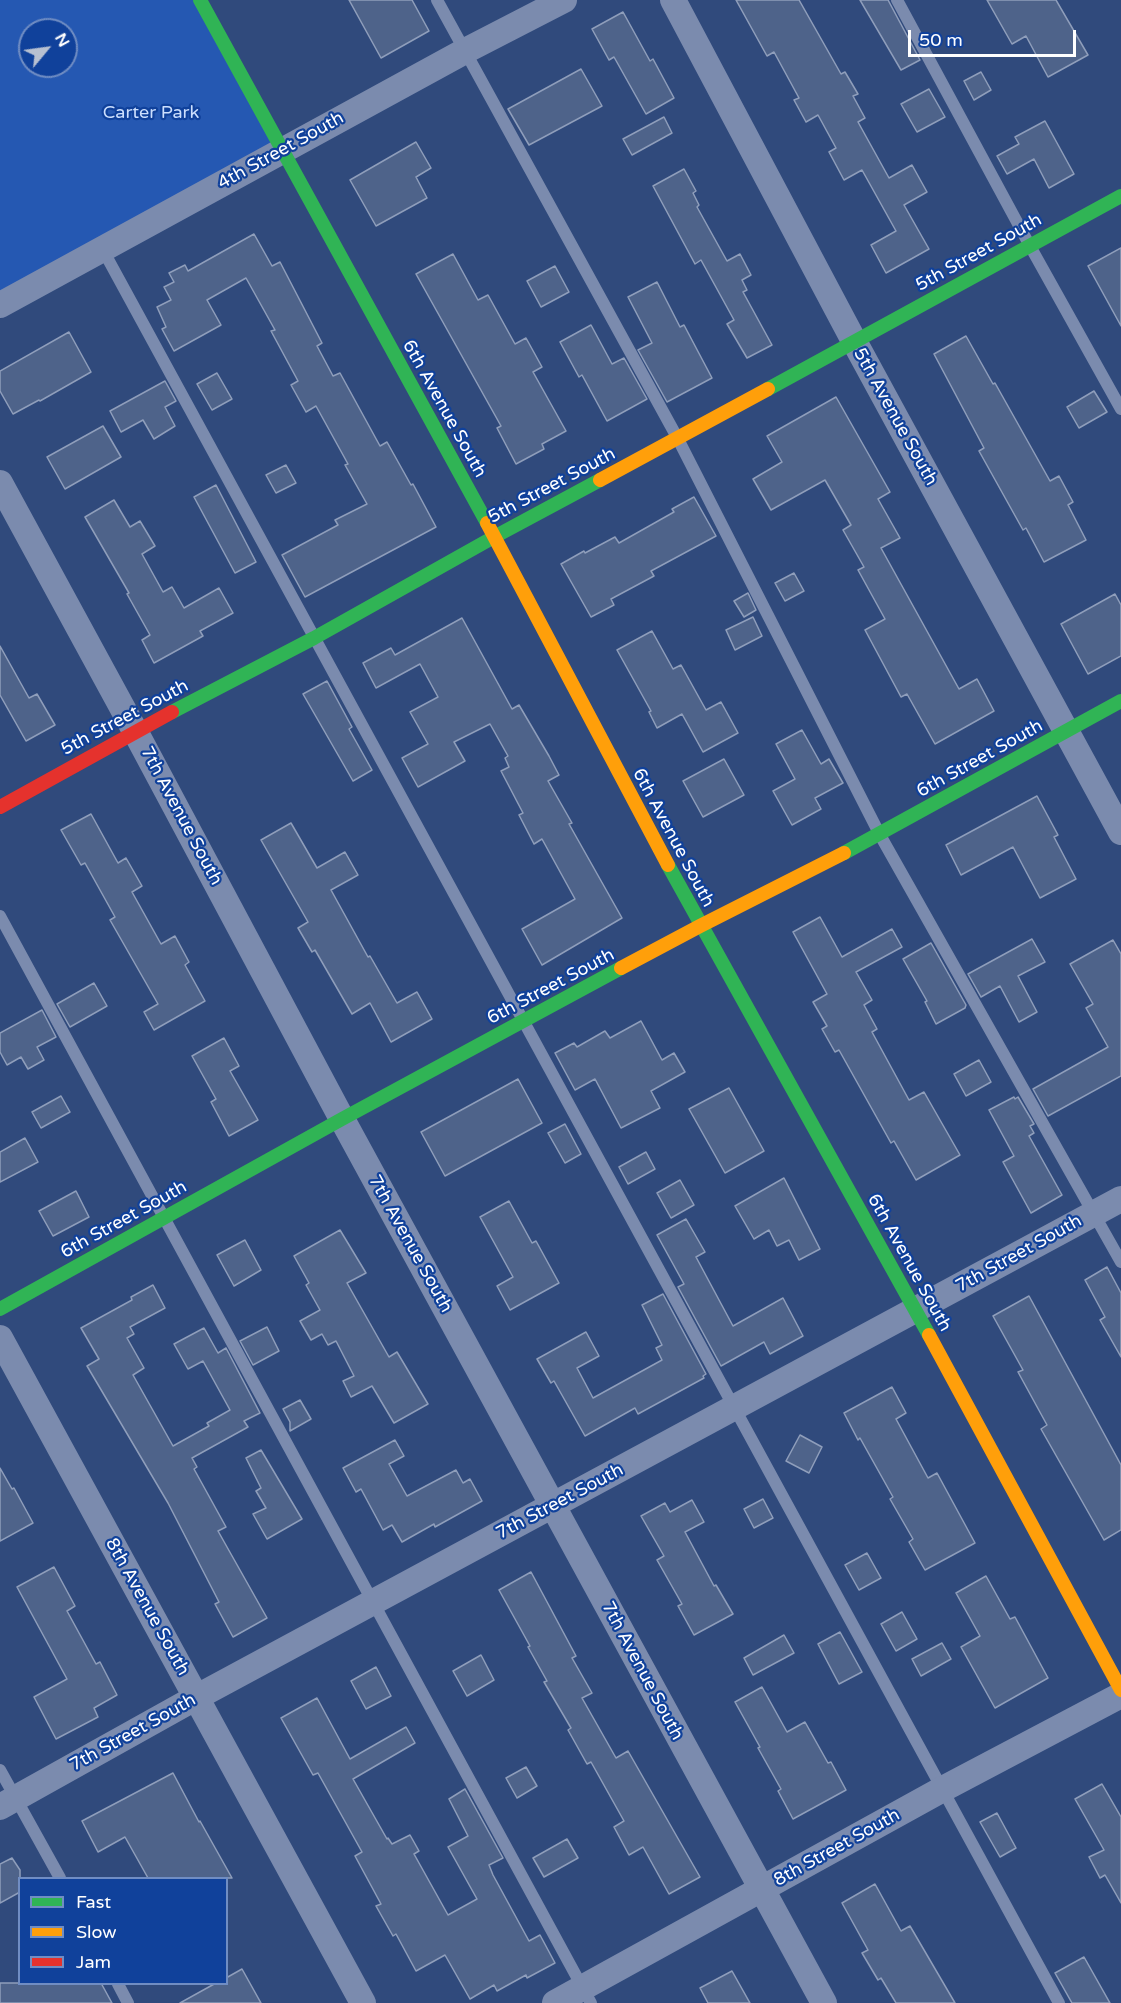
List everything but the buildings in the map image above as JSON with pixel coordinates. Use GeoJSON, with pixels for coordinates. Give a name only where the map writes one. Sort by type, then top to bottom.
{"type":"FeatureCollection","features":[{"type":"Feature","properties":{"kind":"main road","name":"6th Avenue South"},"geometry":{"type":"LineString","coordinates":[[200,0],[494,537],[700,927],[916,1311],[1121,1690]]}},
{"type":"Feature","properties":{"kind":"main road","name":"5th Street South"},"geometry":{"type":"LineString","coordinates":[[0,807],[135,731],[314,638],[494,537],[678,439],[1121,196]]}},
{"type":"Feature","properties":{"kind":"main road","name":"6th Street South"},"geometry":{"type":"LineString","coordinates":[[0,1309],[342,1119],[700,927],[880,835],[1121,701]]}},
{"type":"Feature","properties":{"kind":"street","name":"4th Street South"},"geometry":{"type":"LineString","coordinates":[[0,306],[465,51],[564,0]]}},
{"type":"Feature","properties":{"kind":"street","name":"5th Avenue South"},"geometry":{"type":"LineString","coordinates":[[673,0],[854,341],[1121,832]]}},
{"type":"Feature","properties":{"kind":"street","name":"7th Avenue South"},"geometry":{"type":"LineString","coordinates":[[0,483],[342,1119],[824,2003]]}},
{"type":"Feature","properties":{"kind":"street","name":"7th Street South"},"geometry":{"type":"LineString","coordinates":[[8,1802],[197,1697],[1121,1199]]}},
{"type":"Feature","properties":{"kind":"street","name":"8th Avenue South"},"geometry":{"type":"LineString","coordinates":[[0,1338],[363,2003]]}},
{"type":"Feature","properties":{"kind":"street","name":"8th Street South"},"geometry":{"type":"LineString","coordinates":[[555,2003],[587,1995],[761,1890],[941,1790],[1121,1695]]}},
{"type":"Feature","properties":{"kind":"lane"},"geometry":{"type":"LineString","coordinates":[[437,0],[678,439],[880,835],[1121,1262]]}},
{"type":"Feature","properties":{"kind":"lane"},"geometry":{"type":"LineString","coordinates":[[897,0],[1121,409]]}},
{"type":"Feature","properties":{"kind":"lane"},"geometry":{"type":"LineString","coordinates":[[103,250],[522,1023],[1059,2003]]}},
{"type":"Feature","properties":{"kind":"lane"},"geometry":{"type":"LineString","coordinates":[[0,916],[587,1995]]}},
{"type":"Feature","properties":{"kind":"lane"},"geometry":{"type":"LineString","coordinates":[[0,1770],[8,1802],[59,1877]]}},
{"type":"Feature","properties":{"kind":"lane"},"geometry":{"type":"LineString","coordinates":[[118,1985],[128,2003]]}},
{"type":"Feature","properties":{"kind":"green space","name":"Carter Park"},"geometry":{"type":"Polygon","coordinates":[[[0,0],[200,0],[282,151],[0,305],[0,0]]]}},
{"type":"Feature","properties":{"kind":"traffic: fast"},"geometry":{"type":"LineString","coordinates":[[200,0],[487,523]]}},
{"type":"Feature","properties":{"kind":"traffic: fast"},"geometry":{"type":"LineString","coordinates":[[768,389],[1121,196]]}},
{"type":"Feature","properties":{"kind":"traffic: fast"},"geometry":{"type":"LineString","coordinates":[[172,712],[314,638],[600,480]]}},
{"type":"Feature","properties":{"kind":"traffic: fast"},"geometry":{"type":"LineString","coordinates":[[844,853],[1121,701]]}},
{"type":"Feature","properties":{"kind":"traffic: fast"},"geometry":{"type":"LineString","coordinates":[[668,865],[929,1335]]}},
{"type":"Feature","properties":{"kind":"traffic: fast"},"geometry":{"type":"LineString","coordinates":[[0,1309],[342,1119],[621,968]]}},
{"type":"Feature","properties":{"kind":"traffic: slow"},"geometry":{"type":"LineString","coordinates":[[600,480],[768,389]]}},
{"type":"Feature","properties":{"kind":"traffic: slow"},"geometry":{"type":"LineString","coordinates":[[487,523],[668,865]]}},
{"type":"Feature","properties":{"kind":"traffic: slow"},"geometry":{"type":"LineString","coordinates":[[621,968],[844,853]]}},
{"type":"Feature","properties":{"kind":"traffic: slow"},"geometry":{"type":"LineString","coordinates":[[929,1335],[1121,1690]]}},
{"type":"Feature","properties":{"kind":"traffic: jam"},"geometry":{"type":"LineString","coordinates":[[0,807],[172,712]]}}]}
